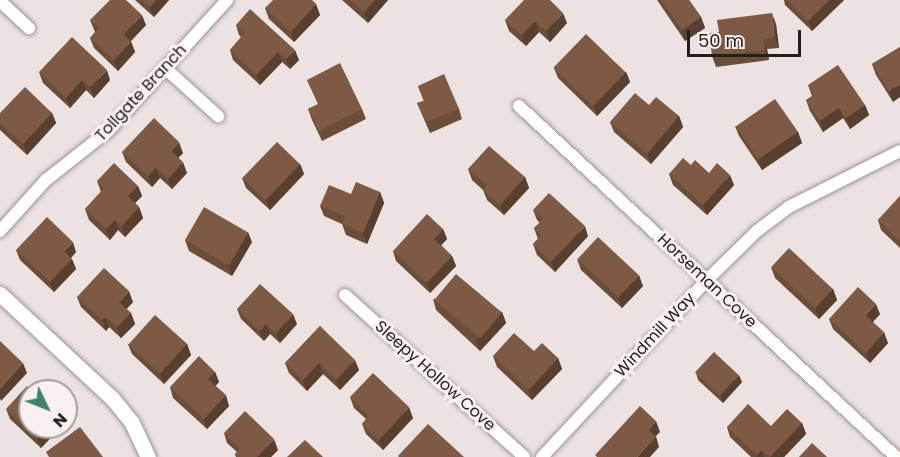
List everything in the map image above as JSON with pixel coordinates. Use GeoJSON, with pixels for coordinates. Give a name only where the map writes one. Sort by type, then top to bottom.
{"type":"FeatureCollection","features":[{"type":"Feature","properties":{"kind":"street","name":"Tollgate Branch"},"geometry":{"type":"LineString","coordinates":[[0,231],[46,180],[108,131],[227,0]]}},
{"type":"Feature","properties":{"kind":"street"},"geometry":{"type":"LineString","coordinates":[[0,2],[28,28]]}},
{"type":"Feature","properties":{"kind":"street"},"geometry":{"type":"LineString","coordinates":[[165,68],[218,116]]}},
{"type":"Feature","properties":{"kind":"street","name":"Horseman Cove"},"geometry":{"type":"LineString","coordinates":[[519,106],[896,457]]}},
{"type":"Feature","properties":{"kind":"street","name":"Windmill Way"},"geometry":{"type":"LineString","coordinates":[[542,457],[706,280],[757,231],[789,207],[900,151]]}},
{"type":"Feature","properties":{"kind":"street"},"geometry":{"type":"LineString","coordinates":[[0,294],[112,398],[132,423],[148,457]]}},
{"type":"Feature","properties":{"kind":"street","name":"Sleepy Hollow Cove"},"geometry":{"type":"LineString","coordinates":[[345,295],[524,457]]}},
{"type":"Feature","properties":{"kind":"building"},"geometry":{"type":"Polygon","coordinates":[[[110,0],[126,0],[142,15],[124,34],[131,42],[114,60],[90,38],[99,28],[90,20],[110,0]]]}},
{"type":"Feature","properties":{"kind":"building"},"geometry":{"type":"Polygon","coordinates":[[[142,0],[156,0],[150,7],[142,0]]]}},
{"type":"Feature","properties":{"kind":"building"},"geometry":{"type":"Polygon","coordinates":[[[273,0],[312,0],[316,4],[291,32],[265,8],[273,0]]]}},
{"type":"Feature","properties":{"kind":"building"},"geometry":{"type":"Polygon","coordinates":[[[350,0],[375,0],[364,12],[350,0]]]}},
{"type":"Feature","properties":{"kind":"building"},"geometry":{"type":"Polygon","coordinates":[[[524,0],[550,0],[563,13],[546,31],[535,21],[522,35],[505,20],[524,0]]]}},
{"type":"Feature","properties":{"kind":"building"},"geometry":{"type":"Polygon","coordinates":[[[661,0],[689,0],[701,17],[682,30],[661,0]]]}},
{"type":"Feature","properties":{"kind":"building"},"geometry":{"type":"Polygon","coordinates":[[[787,0],[829,0],[808,21],[787,0]]]}},
{"type":"Feature","properties":{"kind":"building"},"geometry":{"type":"Polygon","coordinates":[[[250,9],[295,50],[286,59],[278,52],[256,75],[230,50],[245,33],[236,25],[250,9]]]}},
{"type":"Feature","properties":{"kind":"building"},"geometry":{"type":"Polygon","coordinates":[[[772,13],[775,37],[764,39],[765,50],[712,56],[709,33],[719,32],[717,20],[772,13]]]}},
{"type":"Feature","properties":{"kind":"building"},"geometry":{"type":"Polygon","coordinates":[[[586,34],[626,72],[593,106],[553,68],[586,34]]]}},
{"type":"Feature","properties":{"kind":"building"},"geometry":{"type":"Polygon","coordinates":[[[72,37],[107,70],[90,87],[82,80],[66,98],[39,72],[72,37]]]}},
{"type":"Feature","properties":{"kind":"building"},"geometry":{"type":"Polygon","coordinates":[[[900,47],[900,84],[889,91],[872,64],[900,47]]]}},
{"type":"Feature","properties":{"kind":"building"},"geometry":{"type":"Polygon","coordinates":[[[340,63],[362,109],[319,131],[308,109],[319,104],[307,80],[340,63]]]}},
{"type":"Feature","properties":{"kind":"building"},"geometry":{"type":"Polygon","coordinates":[[[838,65],[865,105],[846,118],[839,108],[820,121],[806,100],[814,95],[808,85],[838,65]]]}},
{"type":"Feature","properties":{"kind":"building"},"geometry":{"type":"Polygon","coordinates":[[[444,74],[459,109],[426,122],[417,103],[424,101],[418,86],[444,74]]]}},
{"type":"Feature","properties":{"kind":"building"},"geometry":{"type":"Polygon","coordinates":[[[25,87],[52,113],[23,144],[0,123],[0,113],[25,87]]]}},
{"type":"Feature","properties":{"kind":"building"},"geometry":{"type":"Polygon","coordinates":[[[635,93],[649,105],[656,97],[679,116],[647,154],[610,122],[635,93]]]}},
{"type":"Feature","properties":{"kind":"building"},"geometry":{"type":"Polygon","coordinates":[[[775,99],[798,132],[759,159],[736,127],[775,99]]]}},
{"type":"Feature","properties":{"kind":"building"},"geometry":{"type":"Polygon","coordinates":[[[154,118],[179,142],[171,151],[183,162],[168,179],[156,168],[148,176],[122,152],[154,118]]]}},
{"type":"Feature","properties":{"kind":"building"},"geometry":{"type":"Polygon","coordinates":[[[277,142],[300,164],[265,200],[242,178],[277,142]]]}},
{"type":"Feature","properties":{"kind":"building"},"geometry":{"type":"Polygon","coordinates":[[[489,146],[525,177],[500,205],[483,190],[487,186],[468,169],[489,146]]]}},
{"type":"Feature","properties":{"kind":"building"},"geometry":{"type":"Polygon","coordinates":[[[683,158],[691,165],[695,160],[709,173],[717,163],[730,175],[703,205],[669,174],[683,158]]]}},
{"type":"Feature","properties":{"kind":"building"},"geometry":{"type":"Polygon","coordinates":[[[114,163],[138,186],[128,196],[139,207],[122,226],[115,220],[106,229],[85,209],[104,188],[97,181],[114,163]]]}},
{"type":"Feature","properties":{"kind":"building"},"geometry":{"type":"Polygon","coordinates":[[[356,182],[380,192],[363,233],[342,224],[345,216],[320,206],[329,185],[351,194],[356,182]]]}},
{"type":"Feature","properties":{"kind":"building"},"geometry":{"type":"Polygon","coordinates":[[[549,193],[585,226],[551,262],[533,244],[541,235],[534,228],[543,219],[533,210],[549,193]]]}},
{"type":"Feature","properties":{"kind":"building"},"geometry":{"type":"Polygon","coordinates":[[[900,196],[900,241],[878,220],[900,196]]]}},
{"type":"Feature","properties":{"kind":"building"},"geometry":{"type":"Polygon","coordinates":[[[204,207],[248,232],[229,265],[185,240],[204,207]]]}},
{"type":"Feature","properties":{"kind":"building"},"geometry":{"type":"Polygon","coordinates":[[[427,214],[443,229],[434,239],[452,256],[427,283],[393,251],[427,214]]]}},
{"type":"Feature","properties":{"kind":"building"},"geometry":{"type":"Polygon","coordinates":[[[47,217],[73,242],[64,251],[72,259],[50,282],[16,250],[47,217]]]}},
{"type":"Feature","properties":{"kind":"building"},"geometry":{"type":"Polygon","coordinates":[[[598,237],[639,275],[618,297],[578,259],[598,237]]]}},
{"type":"Feature","properties":{"kind":"building"},"geometry":{"type":"Polygon","coordinates":[[[789,248],[833,289],[815,308],[771,267],[789,248]]]}},
{"type":"Feature","properties":{"kind":"building"},"geometry":{"type":"Polygon","coordinates":[[[104,268],[129,291],[119,302],[131,313],[117,327],[105,317],[102,320],[77,297],[104,268]]]}},
{"type":"Feature","properties":{"kind":"building"},"geometry":{"type":"Polygon","coordinates":[[[456,274],[502,313],[480,339],[434,300],[456,274]]]}},
{"type":"Feature","properties":{"kind":"building"},"geometry":{"type":"Polygon","coordinates":[[[260,284],[293,314],[276,333],[266,324],[260,331],[237,309],[260,284]]]}},
{"type":"Feature","properties":{"kind":"building"},"geometry":{"type":"Polygon","coordinates":[[[858,287],[876,304],[865,315],[884,332],[866,353],[829,319],[858,287]]]}},
{"type":"Feature","properties":{"kind":"building"},"geometry":{"type":"Polygon","coordinates":[[[155,315],[187,344],[160,373],[128,345],[155,315]]]}},
{"type":"Feature","properties":{"kind":"building"},"geometry":{"type":"Polygon","coordinates":[[[320,326],[355,360],[336,380],[319,363],[303,380],[285,363],[320,326]]]}},
{"type":"Feature","properties":{"kind":"building"},"geometry":{"type":"Polygon","coordinates":[[[514,333],[534,351],[542,343],[558,358],[529,390],[493,356],[514,333]]]}},
{"type":"Feature","properties":{"kind":"building"},"geometry":{"type":"Polygon","coordinates":[[[0,341],[23,363],[0,388],[0,341]]]}},
{"type":"Feature","properties":{"kind":"building"},"geometry":{"type":"Polygon","coordinates":[[[714,352],[739,375],[720,396],[695,372],[714,352]]]}},
{"type":"Feature","properties":{"kind":"building"},"geometry":{"type":"Polygon","coordinates":[[[199,356],[215,372],[208,379],[226,395],[204,419],[170,387],[199,356]]]}},
{"type":"Feature","properties":{"kind":"building"},"geometry":{"type":"Polygon","coordinates":[[[373,373],[409,407],[379,440],[362,424],[369,416],[350,397],[373,373]]]}},
{"type":"Feature","properties":{"kind":"building"},"geometry":{"type":"Polygon","coordinates":[[[18,396],[18,420],[6,409],[18,396]]]}},
{"type":"Feature","properties":{"kind":"building"},"geometry":{"type":"Polygon","coordinates":[[[748,404],[771,426],[787,409],[802,423],[770,457],[761,450],[757,455],[727,427],[748,404]]]}},
{"type":"Feature","properties":{"kind":"building"},"geometry":{"type":"Polygon","coordinates":[[[640,406],[656,421],[648,430],[656,436],[637,457],[597,457],[595,455],[640,406]]]}},
{"type":"Feature","properties":{"kind":"building"},"geometry":{"type":"Polygon","coordinates":[[[245,411],[274,439],[257,457],[237,457],[235,454],[240,449],[224,433],[245,411]]]}},
{"type":"Feature","properties":{"kind":"building"},"geometry":{"type":"Polygon","coordinates":[[[428,424],[464,457],[399,457],[428,424]]]}},
{"type":"Feature","properties":{"kind":"building"},"geometry":{"type":"Polygon","coordinates":[[[80,427],[103,457],[49,457],[46,452],[64,439],[78,439],[80,427]]]}},
{"type":"Feature","properties":{"kind":"building"},"geometry":{"type":"Polygon","coordinates":[[[305,440],[323,457],[287,457],[305,440]]]}},
{"type":"Feature","properties":{"kind":"building"},"geometry":{"type":"Polygon","coordinates":[[[812,443],[827,457],[799,457],[812,443]]]}}]}
